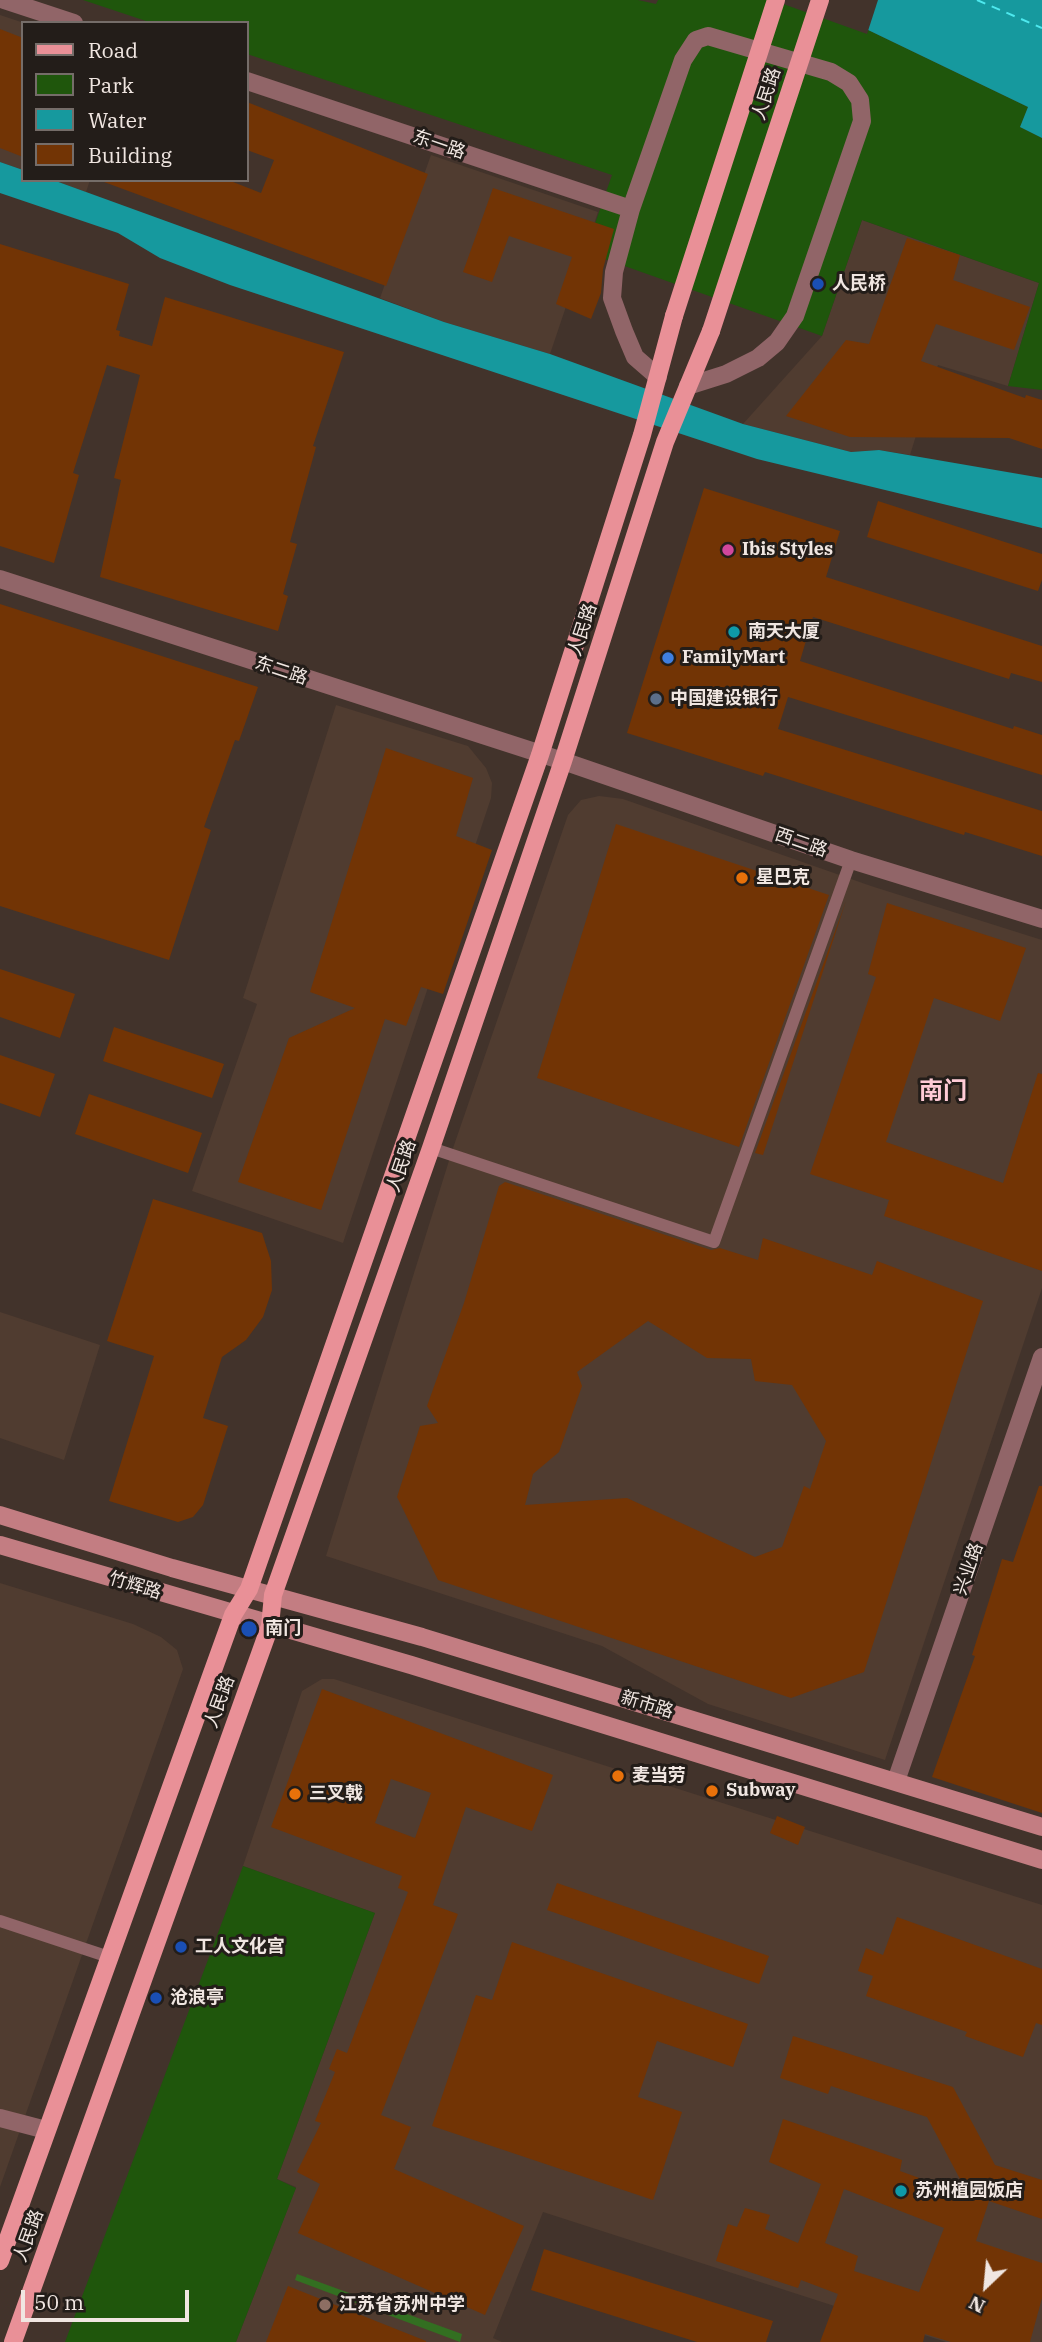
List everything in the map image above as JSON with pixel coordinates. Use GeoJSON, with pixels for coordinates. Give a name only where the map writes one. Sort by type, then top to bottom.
{"type":"FeatureCollection","features":[{"type":"Feature","properties":{"kind":"main road","name":"人民路"},"geometry":{"type":"LineString","coordinates":[[0,2261],[233,1615],[249,1589],[540,755],[642,435],[674,316],[776,0]]}},
{"type":"Feature","properties":{"kind":"main road","name":"人民路"},"geometry":{"type":"LineString","coordinates":[[13,2342],[270,1626],[272,1595],[431,1148],[563,761],[665,442],[711,331],[820,0]]}},
{"type":"Feature","properties":{"kind":"main road","name":"竹辉路"},"geometry":{"type":"LineString","coordinates":[[0,1515],[249,1589]]}},
{"type":"Feature","properties":{"kind":"main road","name":"竹辉路"},"geometry":{"type":"LineString","coordinates":[[0,1545],[270,1626]]}},
{"type":"Feature","properties":{"kind":"main road","name":"新市路"},"geometry":{"type":"LineString","coordinates":[[249,1589],[422,1637],[1042,1827]]}},
{"type":"Feature","properties":{"kind":"main road","name":"新市路"},"geometry":{"type":"LineString","coordinates":[[270,1626],[411,1665],[1042,1860]]}},
{"type":"Feature","properties":{"kind":"street"},"geometry":{"type":"LineString","coordinates":[[4,0],[68,21]]}},
{"type":"Feature","properties":{"kind":"street"},"geometry":{"type":"LineString","coordinates":[[658,377],[635,358],[612,298],[614,272],[631,209],[683,60],[696,40],[708,36],[831,72],[849,83],[860,100],[862,121],[795,316],[777,342],[758,358],[726,374],[688,386]]}},
{"type":"Feature","properties":{"kind":"street","name":"东一路"},"geometry":{"type":"LineString","coordinates":[[248,81],[631,209]]}},
{"type":"Feature","properties":{"kind":"street","name":"东二路"},"geometry":{"type":"LineString","coordinates":[[0,579],[563,761]]}},
{"type":"Feature","properties":{"kind":"street","name":"西二路"},"geometry":{"type":"LineString","coordinates":[[563,761],[850,860],[1042,919]]}},
{"type":"Feature","properties":{"kind":"street","name":"兴业路"},"geometry":{"type":"LineString","coordinates":[[896,1781],[1042,1357]]}},
{"type":"Feature","properties":{"kind":"street"},"geometry":{"type":"LineString","coordinates":[[0,2118],[46,2130]]}},
{"type":"Feature","properties":{"kind":"lane"},"geometry":{"type":"LineString","coordinates":[[431,1148],[714,1242],[850,860]]}},
{"type":"Feature","properties":{"kind":"lane"},"geometry":{"type":"LineString","coordinates":[[0,1920],[109,1957]]}},
{"type":"Feature","properties":{"kind":"shaded area"},"geometry":{"type":"Polygon","coordinates":[[[0,15],[21,22],[21,41],[3,85],[21,92],[21,169],[0,162],[0,15]]]}},
{"type":"Feature","properties":{"kind":"shaded area"},"geometry":{"type":"Polygon","coordinates":[[[431,155],[598,212],[550,354],[444,322],[380,298],[431,155]]]}},
{"type":"Feature","properties":{"kind":"shaded area"},"geometry":{"type":"Polygon","coordinates":[[[58,182],[89,182],[86,192],[58,182]]]}},
{"type":"Feature","properties":{"kind":"shaded area"},"geometry":{"type":"Polygon","coordinates":[[[862,220],[1039,283],[1008,386],[938,365],[910,455],[879,450],[851,452],[743,424],[822,336],[862,220]]]}},
{"type":"Feature","properties":{"kind":"shaded area"},"geometry":{"type":"Polygon","coordinates":[[[336,705],[468,746],[486,768],[492,783],[491,798],[343,1243],[192,1191],[257,1004],[243,998],[336,705]]]}},
{"type":"Feature","properties":{"kind":"shaded area"},"geometry":{"type":"Polygon","coordinates":[[[599,796],[623,799],[871,886],[1042,940],[1042,1288],[885,1760],[708,1704],[602,1646],[326,1556],[452,1151],[568,815],[581,800],[599,796]]]}},
{"type":"Feature","properties":{"kind":"shaded area"},"geometry":{"type":"Polygon","coordinates":[[[0,1312],[100,1345],[64,1460],[0,1438],[0,1312]]]}},
{"type":"Feature","properties":{"kind":"shaded area"},"geometry":{"type":"Polygon","coordinates":[[[0,1583],[133,1624],[161,1637],[177,1650],[183,1669],[0,2187],[0,1583]]]}},
{"type":"Feature","properties":{"kind":"shaded area"},"geometry":{"type":"Polygon","coordinates":[[[322,1679],[334,1679],[1042,1905],[1042,2342],[946,2342],[543,2212],[493,2338],[502,2342],[236,2342],[296,2187],[277,2179],[375,1913],[243,1866],[302,1691],[322,1679]]]}},
{"type":"Feature","properties":{"kind":"green space"},"geometry":{"type":"Polygon","coordinates":[[[83,0],[638,0],[656,4],[658,0],[776,0],[866,29],[1028,107],[1020,127],[1042,138],[1042,390],[1008,386],[1039,283],[862,220],[822,336],[585,252],[612,175],[248,54],[248,21],[146,21],[83,0]]]}},
{"type":"Feature","properties":{"kind":"green space"},"geometry":{"type":"Polygon","coordinates":[[[243,1866],[375,1913],[277,2179],[296,2188],[236,2342],[65,2342],[243,1866]]]}},
{"type":"Feature","properties":{"kind":"green space"},"geometry":{"type":"Polygon","coordinates":[[[297,2274],[462,2334],[460,2342],[295,2280],[297,2274]]]}},
{"type":"Feature","properties":{"kind":"water"},"geometry":{"type":"Polygon","coordinates":[[[776,0],[1042,0],[1042,138],[1020,127],[1028,107],[866,29],[776,0]]]}},
{"type":"Feature","properties":{"kind":"water"},"geometry":{"type":"Polygon","coordinates":[[[0,162],[21,169],[21,182],[59,182],[444,322],[550,354],[743,424],[851,452],[879,450],[1042,478],[1042,528],[757,459],[230,285],[160,258],[118,233],[0,193],[0,162]]]}},
{"type":"Feature","properties":{"kind":"pier"},"geometry":{"type":"Polygon","coordinates":[[[772,0],[878,0],[867,34],[772,0]]]}},
{"type":"Feature","properties":{"kind":"building"},"geometry":{"type":"Polygon","coordinates":[[[0,29],[21,37],[21,156],[0,148],[0,29]]]}},
{"type":"Feature","properties":{"kind":"building"},"geometry":{"type":"Polygon","coordinates":[[[248,102],[428,174],[386,286],[104,182],[233,182],[261,193],[274,160],[248,150],[248,102]]]}},
{"type":"Feature","properties":{"kind":"building"},"geometry":{"type":"Polygon","coordinates":[[[493,188],[614,229],[603,269],[601,293],[591,319],[556,304],[572,257],[509,236],[492,282],[463,272],[493,188]]]}},
{"type":"Feature","properties":{"kind":"building"},"geometry":{"type":"Polygon","coordinates":[[[907,238],[960,255],[953,280],[1030,307],[1014,350],[936,324],[921,361],[1025,398],[1026,395],[1042,400],[1042,449],[1009,438],[850,437],[786,416],[846,340],[869,344],[907,238]]]}},
{"type":"Feature","properties":{"kind":"building"},"geometry":{"type":"Polygon","coordinates":[[[0,244],[129,284],[116,330],[120,331],[119,336],[152,346],[165,297],[344,352],[313,446],[316,447],[290,542],[297,544],[283,594],[288,596],[278,631],[100,577],[121,480],[114,478],[140,375],[107,365],[73,473],[79,475],[54,563],[0,546],[0,244]]]}},
{"type":"Feature","properties":{"kind":"building"},"geometry":{"type":"Polygon","coordinates":[[[704,488],[840,531],[826,577],[1042,646],[1042,682],[1011,673],[1009,679],[813,617],[800,661],[1013,729],[1014,726],[1042,735],[1042,775],[788,697],[778,729],[1042,811],[1042,856],[965,832],[964,835],[765,772],[763,776],[627,733],[704,488]]]}},
{"type":"Feature","properties":{"kind":"building"},"geometry":{"type":"Polygon","coordinates":[[[878,501],[1042,554],[1042,580],[1038,591],[867,537],[878,501]]]}},
{"type":"Feature","properties":{"kind":"building"},"geometry":{"type":"Polygon","coordinates":[[[0,604],[258,687],[239,741],[235,740],[204,827],[211,830],[169,960],[0,906],[0,604]]]}},
{"type":"Feature","properties":{"kind":"building"},"geometry":{"type":"Polygon","coordinates":[[[386,748],[473,778],[456,836],[492,850],[443,994],[421,987],[406,1026],[385,1019],[321,1210],[238,1182],[289,1038],[355,1008],[310,992],[386,748]]]}},
{"type":"Feature","properties":{"kind":"building"},"geometry":{"type":"Polygon","coordinates":[[[616,824],[829,895],[739,1147],[537,1078],[616,824]]]}},
{"type":"Feature","properties":{"kind":"building"},"geometry":{"type":"Polygon","coordinates":[[[846,901],[763,1155],[755,1153],[846,901]]]}},
{"type":"Feature","properties":{"kind":"building"},"geometry":{"type":"Polygon","coordinates":[[[887,903],[1026,948],[1000,1021],[934,998],[886,1142],[1003,1183],[1038,1073],[1042,1074],[1042,1271],[884,1216],[889,1200],[810,1174],[876,977],[868,974],[887,903]]]}},
{"type":"Feature","properties":{"kind":"building"},"geometry":{"type":"Polygon","coordinates":[[[0,969],[75,994],[60,1038],[0,1017],[0,969]]]}},
{"type":"Feature","properties":{"kind":"building"},"geometry":{"type":"Polygon","coordinates":[[[114,1027],[224,1064],[212,1098],[103,1061],[114,1027]]]}},
{"type":"Feature","properties":{"kind":"building"},"geometry":{"type":"Polygon","coordinates":[[[0,1055],[55,1074],[40,1117],[0,1103],[0,1055]]]}},
{"type":"Feature","properties":{"kind":"building"},"geometry":{"type":"Polygon","coordinates":[[[89,1094],[202,1133],[188,1173],[75,1134],[89,1094]]]}},
{"type":"Feature","properties":{"kind":"building"},"geometry":{"type":"Polygon","coordinates":[[[505,1182],[711,1250],[720,1248],[758,1260],[763,1238],[872,1275],[877,1261],[983,1301],[864,1672],[791,1698],[438,1580],[397,1497],[420,1426],[438,1423],[427,1406],[464,1303],[499,1186],[505,1182]],[[648,1321],[577,1372],[582,1386],[559,1452],[533,1474],[525,1505],[627,1498],[755,1557],[782,1547],[804,1486],[810,1489],[826,1441],[792,1385],[755,1381],[751,1359],[707,1358],[648,1321]]]}},
{"type":"Feature","properties":{"kind":"building"},"geometry":{"type":"Polygon","coordinates":[[[153,1199],[262,1233],[271,1261],[272,1290],[263,1317],[246,1340],[222,1357],[203,1418],[228,1426],[203,1505],[193,1517],[178,1522],[109,1501],[154,1356],[107,1341],[153,1199]]]}},
{"type":"Feature","properties":{"kind":"building"},"geometry":{"type":"Polygon","coordinates":[[[1039,1486],[1042,1486],[1042,1813],[932,1777],[975,1656],[972,1655],[1002,1559],[1013,1562],[1039,1486]]]}},
{"type":"Feature","properties":{"kind":"building"},"geometry":{"type":"Polygon","coordinates":[[[322,1689],[553,1775],[532,1831],[466,1807],[433,1905],[458,1914],[381,2115],[411,2127],[394,2169],[524,2226],[485,2315],[298,2233],[320,2184],[297,2172],[321,2123],[315,2121],[335,2072],[329,2069],[337,2049],[347,2053],[408,1892],[398,1888],[402,1876],[271,1827],[322,1689]],[[391,1779],[375,1823],[415,1838],[431,1793],[391,1779]]]}},
{"type":"Feature","properties":{"kind":"building"},"geometry":{"type":"Polygon","coordinates":[[[777,1816],[805,1827],[798,1845],[770,1833],[777,1816]]]}},
{"type":"Feature","properties":{"kind":"building"},"geometry":{"type":"Polygon","coordinates":[[[557,1883],[769,1956],[759,1984],[547,1910],[557,1883]]]}},
{"type":"Feature","properties":{"kind":"building"},"geometry":{"type":"Polygon","coordinates":[[[897,1917],[1042,1969],[1042,2025],[1036,2023],[1023,2057],[965,2036],[967,2032],[866,1996],[873,1976],[858,1971],[866,1948],[883,1955],[897,1917]]]}},
{"type":"Feature","properties":{"kind":"building"},"geometry":{"type":"Polygon","coordinates":[[[512,1942],[748,2024],[733,2067],[657,2041],[638,2097],[682,2112],[653,2200],[432,2126],[476,1995],[492,2000],[512,1942]]]}},
{"type":"Feature","properties":{"kind":"building","name":"苏州植园饭店"},"geometry":{"type":"Polygon","coordinates":[[[793,2036],[953,2087],[995,2165],[1042,2180],[1042,2219],[989,2201],[976,2241],[1042,2263],[1042,2298],[1030,2342],[951,2342],[925,2334],[923,2342],[820,2342],[838,2294],[801,2280],[798,2288],[716,2261],[728,2224],[737,2227],[745,2208],[770,2215],[765,2229],[798,2243],[821,2184],[769,2162],[783,2119],[902,2160],[900,2171],[969,2196],[927,2117],[831,2086],[828,2094],[780,2078],[793,2036]],[[844,2189],[825,2243],[858,2256],[854,2271],[919,2292],[944,2228],[844,2189]]]}},
{"type":"Feature","properties":{"kind":"building"},"geometry":{"type":"Polygon","coordinates":[[[544,2249],[773,2321],[766,2342],[697,2342],[531,2290],[544,2249]]]}},
{"type":"Feature","properties":{"kind":"building"},"geometry":{"type":"Polygon","coordinates":[[[288,2286],[426,2341],[426,2342],[266,2342],[288,2286]]]}},
{"type":"Feature","properties":{"kind":"ferry route"},"geometry":{"type":"LineString","coordinates":[[977,0],[1042,28]]}},
{"type":"Feature","properties":{"kind":"place","name":"人民桥"},"geometry":{"type":"Point","coordinates":[818,284]}},
{"type":"Feature","properties":{"kind":"place","name":"Ibis Styles"},"geometry":{"type":"Point","coordinates":[728,550]}},
{"type":"Feature","properties":{"kind":"place","name":"南天大厦"},"geometry":{"type":"Point","coordinates":[734,632]}},
{"type":"Feature","properties":{"kind":"place","name":"FamilyMart"},"geometry":{"type":"Point","coordinates":[668,658]}},
{"type":"Feature","properties":{"kind":"place","name":"中国建设银行"},"geometry":{"type":"Point","coordinates":[656,699]}},
{"type":"Feature","properties":{"kind":"place","name":"星巴克"},"geometry":{"type":"Point","coordinates":[742,878]}},
{"type":"Feature","properties":{"kind":"place","name":"南门"},"geometry":{"type":"Point","coordinates":[249,1629]}},
{"type":"Feature","properties":{"kind":"place","name":"麦当劳"},"geometry":{"type":"Point","coordinates":[618,1776]}},
{"type":"Feature","properties":{"kind":"place","name":"Subway"},"geometry":{"type":"Point","coordinates":[712,1791]}},
{"type":"Feature","properties":{"kind":"place","name":"三叉戟"},"geometry":{"type":"Point","coordinates":[295,1794]}},
{"type":"Feature","properties":{"kind":"place","name":"工人文化宫"},"geometry":{"type":"Point","coordinates":[181,1947]}},
{"type":"Feature","properties":{"kind":"place","name":"沧浪亭"},"geometry":{"type":"Point","coordinates":[156,1998]}},
{"type":"Feature","properties":{"kind":"place","name":"苏州植园饭店"},"geometry":{"type":"Point","coordinates":[901,2191]}},
{"type":"Feature","properties":{"kind":"place","name":"江苏省苏州中学"},"geometry":{"type":"Point","coordinates":[325,2305]}},
{"type":"Feature","properties":{"kind":"district","name":"南门"},"geometry":{"type":"Point","coordinates":[943,1092]}}]}
